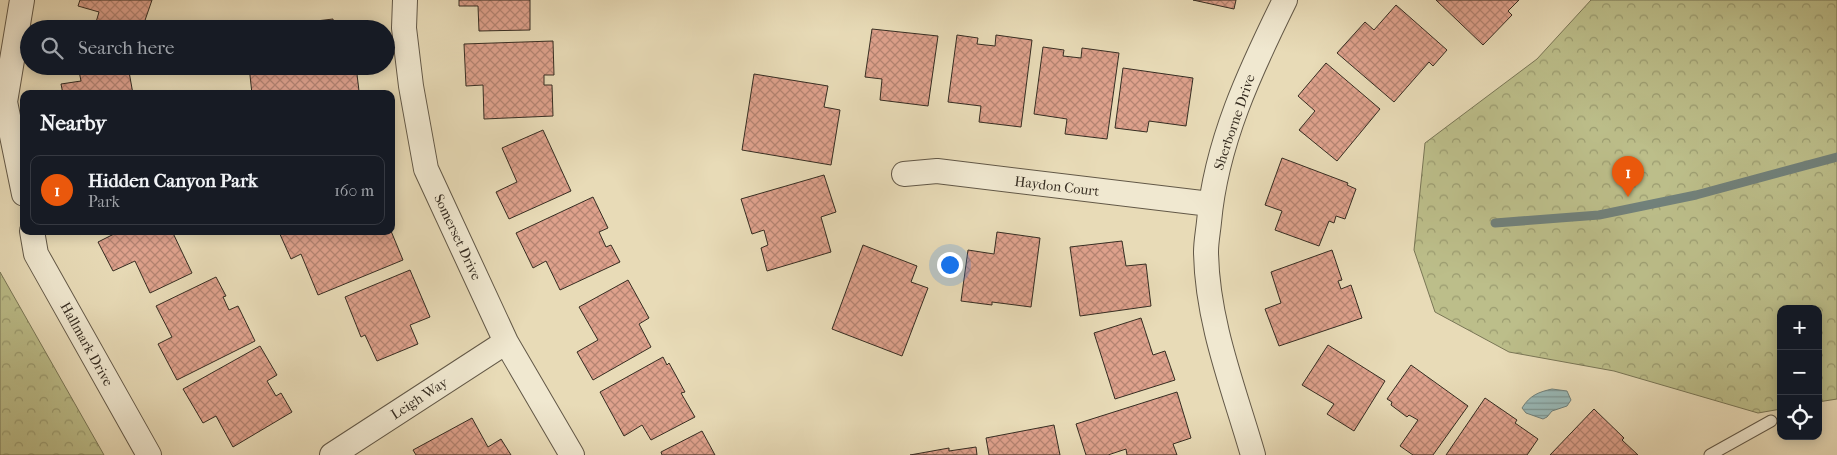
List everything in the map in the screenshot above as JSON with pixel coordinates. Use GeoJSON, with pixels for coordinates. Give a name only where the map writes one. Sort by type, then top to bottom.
{"type":"FeatureCollection","features":[{"type":"Feature","properties":{"kind":"street"},"geometry":{"type":"LineString","coordinates":[[20,175],[5,102],[22,0]]}},
{"type":"Feature","properties":{"kind":"street","name":"Somerset Drive"},"geometry":{"type":"LineString","coordinates":[[405,0],[404,28],[411,86],[426,170],[506,342],[572,455]]}},
{"type":"Feature","properties":{"kind":"street","name":"Sherborne Drive"},"geometry":{"type":"LineString","coordinates":[[1253,455],[1216,330],[1209,290],[1206,251],[1210,204],[1217,168],[1227,133],[1254,63],[1284,0]]}},
{"type":"Feature","properties":{"kind":"street","name":"Haydon Court"},"geometry":{"type":"LineString","coordinates":[[904,174],[937,171],[1210,204]]}},
{"type":"Feature","properties":{"kind":"street","name":"Hallmark Drive"},"geometry":{"type":"LineString","coordinates":[[33,235],[36,254],[149,455]]}},
{"type":"Feature","properties":{"kind":"street","name":"Leigh Way"},"geometry":{"type":"LineString","coordinates":[[332,455],[506,342]]}},
{"type":"Feature","properties":{"kind":"lane"},"geometry":{"type":"LineString","coordinates":[[1710,455],[1771,421]]}},
{"type":"Feature","properties":{"kind":"green space"},"geometry":{"type":"Polygon","coordinates":[[[1591,0],[1837,0],[1837,399],[1822,401],[1822,305],[1777,305],[1777,410],[1758,413],[1614,371],[1509,352],[1435,312],[1414,250],[1425,143],[1537,59],[1591,0]]]}},
{"type":"Feature","properties":{"kind":"green space"},"geometry":{"type":"Polygon","coordinates":[[[0,272],[104,455],[0,455],[0,272]]]}},
{"type":"Feature","properties":{"kind":"water"},"geometry":{"type":"Polygon","coordinates":[[[1552,389],[1567,391],[1571,400],[1567,406],[1552,411],[1543,419],[1526,413],[1522,408],[1535,395],[1552,389]]]}},
{"type":"Feature","properties":{"kind":"building"},"geometry":{"type":"Polygon","coordinates":[[[80,0],[152,0],[145,20],[97,20],[99,12],[78,6],[80,0]]]}},
{"type":"Feature","properties":{"kind":"building"},"geometry":{"type":"Polygon","coordinates":[[[459,0],[530,0],[530,30],[479,31],[478,6],[459,6],[459,0]]]}},
{"type":"Feature","properties":{"kind":"building"},"geometry":{"type":"Polygon","coordinates":[[[1193,0],[1236,0],[1234,9],[1193,0]]]}},
{"type":"Feature","properties":{"kind":"building"},"geometry":{"type":"Polygon","coordinates":[[[1436,0],[1519,0],[1508,11],[1512,15],[1483,45],[1436,0]]]}},
{"type":"Feature","properties":{"kind":"building"},"geometry":{"type":"Polygon","coordinates":[[[1396,5],[1447,50],[1433,66],[1429,62],[1394,102],[1337,53],[1365,22],[1374,30],[1396,5]]]}},
{"type":"Feature","properties":{"kind":"building"},"geometry":{"type":"Polygon","coordinates":[[[872,29],[938,36],[928,106],[880,100],[882,79],[865,77],[872,29]]]}},
{"type":"Feature","properties":{"kind":"building"},"geometry":{"type":"Polygon","coordinates":[[[957,35],[978,38],[977,44],[995,46],[996,35],[1032,40],[1021,127],[979,122],[981,106],[948,102],[957,35]]]}},
{"type":"Feature","properties":{"kind":"building"},"geometry":{"type":"Polygon","coordinates":[[[553,41],[554,75],[544,75],[544,85],[552,85],[553,116],[484,119],[483,85],[466,86],[464,44],[553,41]]]}},
{"type":"Feature","properties":{"kind":"building"},"geometry":{"type":"Polygon","coordinates":[[[1043,47],[1064,50],[1063,56],[1081,58],[1082,48],[1119,53],[1107,139],[1065,134],[1067,119],[1034,114],[1043,47]]]}},
{"type":"Feature","properties":{"kind":"building"},"geometry":{"type":"Polygon","coordinates":[[[1326,63],[1380,109],[1337,161],[1299,130],[1315,111],[1298,96],[1326,63]]]}},
{"type":"Feature","properties":{"kind":"building"},"geometry":{"type":"Polygon","coordinates":[[[1123,68],[1193,78],[1186,126],[1149,121],[1147,132],[1115,128],[1123,68]]]}},
{"type":"Feature","properties":{"kind":"building"},"geometry":{"type":"Polygon","coordinates":[[[754,74],[828,86],[824,107],[840,110],[831,165],[742,150],[754,74]]]}},
{"type":"Feature","properties":{"kind":"building"},"geometry":{"type":"Polygon","coordinates":[[[80,75],[130,75],[132,90],[62,90],[61,84],[81,81],[80,75]]]}},
{"type":"Feature","properties":{"kind":"building"},"geometry":{"type":"Polygon","coordinates":[[[250,75],[357,75],[359,90],[252,90],[250,75]]]}},
{"type":"Feature","properties":{"kind":"building"},"geometry":{"type":"Polygon","coordinates":[[[543,130],[571,191],[509,219],[496,192],[517,182],[502,148],[543,130]]]}},
{"type":"Feature","properties":{"kind":"building"},"geometry":{"type":"Polygon","coordinates":[[[1282,158],[1348,183],[1347,185],[1356,189],[1345,219],[1336,216],[1334,223],[1329,221],[1319,246],[1275,230],[1282,211],[1265,205],[1282,158]]]}},
{"type":"Feature","properties":{"kind":"building"},"geometry":{"type":"Polygon","coordinates":[[[824,175],[836,212],[821,217],[831,252],[767,271],[761,248],[768,245],[764,230],[752,234],[741,199],[824,175]]]}},
{"type":"Feature","properties":{"kind":"building"},"geometry":{"type":"Polygon","coordinates":[[[593,197],[608,228],[599,232],[606,247],[611,245],[620,262],[560,290],[546,261],[533,268],[516,233],[593,197]]]}},
{"type":"Feature","properties":{"kind":"building"},"geometry":{"type":"Polygon","coordinates":[[[997,232],[1040,238],[1031,307],[992,302],[992,305],[961,301],[968,250],[994,254],[997,232]]]}},
{"type":"Feature","properties":{"kind":"building"},"geometry":{"type":"Polygon","coordinates":[[[112,235],[174,235],[192,273],[150,293],[135,261],[113,271],[98,242],[112,235]]]}},
{"type":"Feature","properties":{"kind":"building"},"geometry":{"type":"Polygon","coordinates":[[[280,235],[393,235],[403,260],[318,295],[301,254],[291,259],[280,235]]]}},
{"type":"Feature","properties":{"kind":"building"},"geometry":{"type":"Polygon","coordinates":[[[1122,241],[1126,266],[1146,264],[1151,306],[1080,316],[1070,247],[1122,241]]]}},
{"type":"Feature","properties":{"kind":"building"},"geometry":{"type":"Polygon","coordinates":[[[863,245],[917,266],[911,282],[928,288],[902,356],[832,329],[863,245]]]}},
{"type":"Feature","properties":{"kind":"building"},"geometry":{"type":"Polygon","coordinates":[[[1332,250],[1342,280],[1338,281],[1341,289],[1351,285],[1362,318],[1279,346],[1265,309],[1281,303],[1271,272],[1332,250]]]}},
{"type":"Feature","properties":{"kind":"building"},"geometry":{"type":"Polygon","coordinates":[[[410,270],[430,317],[410,325],[418,344],[377,361],[365,335],[361,337],[345,297],[410,270]]]}},
{"type":"Feature","properties":{"kind":"building"},"geometry":{"type":"Polygon","coordinates":[[[216,277],[226,296],[223,297],[229,310],[238,306],[255,341],[177,380],[158,344],[172,337],[156,306],[216,277]]]}},
{"type":"Feature","properties":{"kind":"building"},"geometry":{"type":"Polygon","coordinates":[[[628,280],[649,318],[639,324],[651,347],[593,380],[577,352],[598,340],[579,307],[628,280]]]}},
{"type":"Feature","properties":{"kind":"building"},"geometry":{"type":"Polygon","coordinates":[[[1141,318],[1153,355],[1165,351],[1175,380],[1115,399],[1094,333],[1141,318]]]}},
{"type":"Feature","properties":{"kind":"building"},"geometry":{"type":"Polygon","coordinates":[[[1328,345],[1385,381],[1354,431],[1327,414],[1334,404],[1302,385],[1328,345]]]}},
{"type":"Feature","properties":{"kind":"building"},"geometry":{"type":"Polygon","coordinates":[[[260,346],[277,375],[267,381],[276,396],[281,393],[292,412],[233,447],[216,416],[203,423],[183,389],[260,346]]]}},
{"type":"Feature","properties":{"kind":"building"},"geometry":{"type":"Polygon","coordinates":[[[663,357],[667,365],[669,363],[685,392],[681,393],[695,417],[651,440],[642,425],[624,436],[600,392],[663,357]]]}},
{"type":"Feature","properties":{"kind":"building"},"geometry":{"type":"Polygon","coordinates":[[[1411,365],[1468,406],[1433,455],[1413,455],[1400,446],[1418,420],[1409,415],[1407,417],[1391,405],[1392,402],[1387,399],[1411,365]]]}},
{"type":"Feature","properties":{"kind":"building"},"geometry":{"type":"Polygon","coordinates":[[[1177,392],[1191,438],[1173,444],[1177,455],[1127,455],[1126,449],[1108,455],[1086,455],[1076,424],[1177,392]]]}},
{"type":"Feature","properties":{"kind":"building"},"geometry":{"type":"Polygon","coordinates":[[[1485,398],[1517,420],[1515,423],[1538,439],[1527,455],[1446,455],[1485,398]]]}},
{"type":"Feature","properties":{"kind":"building"},"geometry":{"type":"Polygon","coordinates":[[[1594,409],[1624,438],[1622,440],[1638,455],[1550,455],[1594,409]]]}},
{"type":"Feature","properties":{"kind":"building"},"geometry":{"type":"Polygon","coordinates":[[[472,418],[488,447],[501,439],[511,455],[416,455],[413,450],[472,418]]]}},
{"type":"Feature","properties":{"kind":"building"},"geometry":{"type":"Polygon","coordinates":[[[1054,425],[1060,455],[989,455],[986,438],[1054,425]]]}},
{"type":"Feature","properties":{"kind":"building"},"geometry":{"type":"Polygon","coordinates":[[[702,431],[715,455],[662,455],[661,452],[702,431]]]}},
{"type":"Feature","properties":{"kind":"building"},"geometry":{"type":"Polygon","coordinates":[[[976,447],[977,455],[910,455],[949,448],[949,451],[976,447]]]}},
{"type":"Feature","properties":{"kind":"waterway"},"geometry":{"type":"LineString","coordinates":[[1495,223],[1599,215],[1696,195],[1837,157]]}},
{"type":"Feature","properties":{"kind":"place","name":"Hidden Canyon Park"},"geometry":{"type":"Point","coordinates":[1628,197]}}]}
